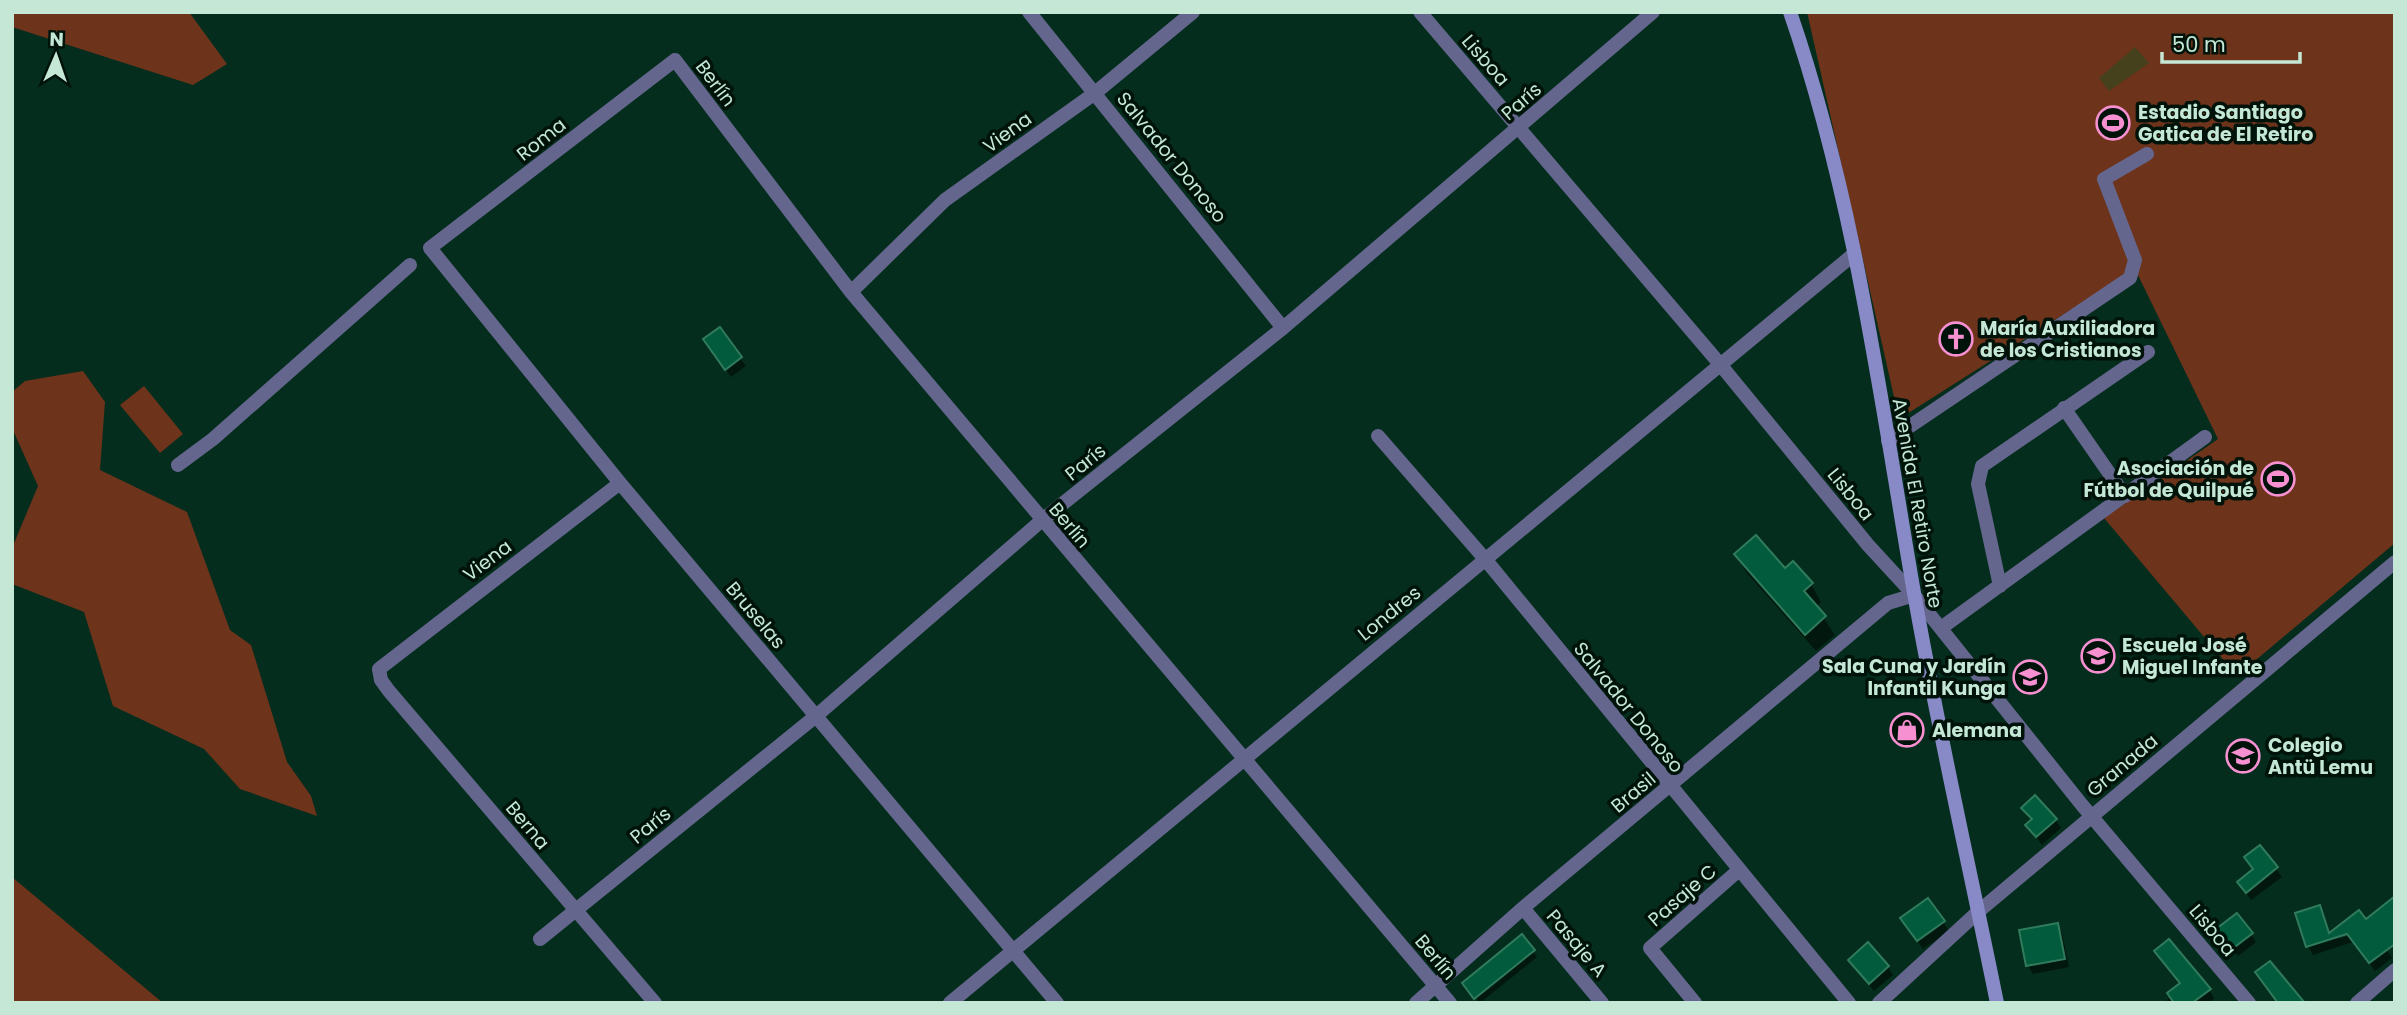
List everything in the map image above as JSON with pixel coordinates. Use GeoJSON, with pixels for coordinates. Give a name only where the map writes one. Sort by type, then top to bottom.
{"type":"FeatureCollection","features":[{"type":"Feature","properties":{"kind":"street","name":"Salvador Donoso"},"geometry":{"type":"LineString","coordinates":[[1029,12],[1283,328]]}},
{"type":"Feature","properties":{"kind":"street","name":"Viena"},"geometry":{"type":"LineString","coordinates":[[851,292],[946,200],[1095,93],[1193,12]]}},
{"type":"Feature","properties":{"kind":"street","name":"Lisboa"},"geometry":{"type":"LineString","coordinates":[[1420,12],[1719,363],[1868,545],[1914,595],[2092,816],[2249,1003]]}},
{"type":"Feature","properties":{"kind":"street","name":"París"},"geometry":{"type":"LineString","coordinates":[[540,939],[816,716],[1041,521],[1283,328],[1653,12]]}},
{"type":"Feature","properties":{"kind":"street","name":"Avenida El Retiro Norte"},"geometry":{"type":"LineString","coordinates":[[1790,12],[1804,54],[1854,254],[1914,595],[1997,1003]]}},
{"type":"Feature","properties":{"kind":"street","name":"Roma"},"geometry":{"type":"LineString","coordinates":[[430,248],[675,60]]}},
{"type":"Feature","properties":{"kind":"street","name":"Berlín"},"geometry":{"type":"LineString","coordinates":[[675,60],[851,292],[1241,759],[1450,1003]]}},
{"type":"Feature","properties":{"kind":"street"},"geometry":{"type":"LineString","coordinates":[[1888,441],[2130,278],[2135,260],[2104,179],[2147,154]]}},
{"type":"Feature","properties":{"kind":"street","name":"Bruselas"},"geometry":{"type":"LineString","coordinates":[[430,248],[620,483],[1058,1003]]}},
{"type":"Feature","properties":{"kind":"street","name":"Londres"},"geometry":{"type":"LineString","coordinates":[[950,1003],[1241,759],[1854,254]]}},
{"type":"Feature","properties":{"kind":"street"},"geometry":{"type":"LineString","coordinates":[[178,465],[213,439],[410,265]]}},
{"type":"Feature","properties":{"kind":"street"},"geometry":{"type":"LineString","coordinates":[[2000,586],[1978,484],[1979,471],[1986,462],[2148,352]]}},
{"type":"Feature","properties":{"kind":"street"},"geometry":{"type":"LineString","coordinates":[[2064,408],[2124,496]]}},
{"type":"Feature","properties":{"kind":"street","name":"Salvador Donoso"},"geometry":{"type":"LineString","coordinates":[[1378,436],[1485,559],[1669,787],[1849,1003]]}},
{"type":"Feature","properties":{"kind":"street"},"geometry":{"type":"LineString","coordinates":[[1941,628],[2205,437]]}},
{"type":"Feature","properties":{"kind":"street","name":"Viena"},"geometry":{"type":"LineString","coordinates":[[379,668],[620,483]]}},
{"type":"Feature","properties":{"kind":"street","name":"Granada"},"geometry":{"type":"LineString","coordinates":[[1879,1003],[1979,911],[2395,562]]}},
{"type":"Feature","properties":{"kind":"street","name":"Brasil"},"geometry":{"type":"LineString","coordinates":[[1416,1003],[1522,908],[1888,603],[1914,595]]}},
{"type":"Feature","properties":{"kind":"street","name":"Berna"},"geometry":{"type":"LineString","coordinates":[[379,668],[381,680],[389,691],[654,1003]]}},
{"type":"Feature","properties":{"kind":"street","name":"Pasaje C"},"geometry":{"type":"LineString","coordinates":[[1695,1003],[1650,948],[1739,870]]}},
{"type":"Feature","properties":{"kind":"street","name":"Pasaje A"},"geometry":{"type":"LineString","coordinates":[[1522,908],[1602,1003]]}},
{"type":"Feature","properties":{"kind":"street"},"geometry":{"type":"LineString","coordinates":[[2357,1003],[2395,970]]}},
{"type":"Feature","properties":{"kind":"shaded area"},"geometry":{"type":"Polygon","coordinates":[[[12,12],[189,12],[227,64],[193,85],[12,27],[12,12]]]}},
{"type":"Feature","properties":{"kind":"shaded area","name":"Estadio Santiago Gatica de El Retiro"},"geometry":{"type":"Polygon","coordinates":[[[1807,12],[2395,12],[2395,543],[2237,676],[2104,518],[2218,439],[2135,269],[1899,419],[1807,12]]]}},
{"type":"Feature","properties":{"kind":"shaded area"},"geometry":{"type":"Polygon","coordinates":[[[2135,47],[2149,63],[2109,91],[2099,78],[2135,47]]]}},
{"type":"Feature","properties":{"kind":"shaded area"},"geometry":{"type":"Polygon","coordinates":[[[83,371],[105,402],[100,470],[187,512],[230,630],[251,645],[287,762],[311,796],[317,816],[240,789],[204,749],[113,706],[84,612],[12,584],[12,548],[38,486],[12,428],[12,392],[25,381],[83,371]]]}},
{"type":"Feature","properties":{"kind":"shaded area"},"geometry":{"type":"Polygon","coordinates":[[[144,386],[183,434],[160,453],[120,405],[144,386]]]}},
{"type":"Feature","properties":{"kind":"shaded area"},"geometry":{"type":"Polygon","coordinates":[[[12,877],[163,1003],[12,1003],[12,877]]]}},
{"type":"Feature","properties":{"kind":"building"},"geometry":{"type":"Polygon","coordinates":[[[720,327],[742,357],[725,370],[703,339],[720,327]]]}},
{"type":"Feature","properties":{"kind":"building"},"geometry":{"type":"Polygon","coordinates":[[[1756,535],[1785,568],[1793,561],[1813,583],[1804,591],[1826,616],[1805,635],[1734,554],[1756,535]]]}},
{"type":"Feature","properties":{"kind":"building"},"geometry":{"type":"Polygon","coordinates":[[[2035,795],[2057,819],[2036,837],[2025,825],[2032,819],[2021,808],[2035,795]]]}},
{"type":"Feature","properties":{"kind":"building"},"geometry":{"type":"Polygon","coordinates":[[[2260,845],[2278,867],[2246,893],[2237,882],[2253,869],[2244,857],[2260,845]]]}},
{"type":"Feature","properties":{"kind":"building"},"geometry":{"type":"Polygon","coordinates":[[[2395,896],[2395,944],[2369,963],[2347,934],[2306,947],[2295,913],[2320,905],[2329,933],[2359,910],[2366,919],[2395,896]]]}},
{"type":"Feature","properties":{"kind":"building"},"geometry":{"type":"Polygon","coordinates":[[[1928,898],[1945,921],[1917,941],[1900,918],[1928,898]]]}},
{"type":"Feature","properties":{"kind":"building"},"geometry":{"type":"Polygon","coordinates":[[[2237,913],[2253,933],[2232,949],[2216,929],[2237,913]]]}},
{"type":"Feature","properties":{"kind":"building"},"geometry":{"type":"Polygon","coordinates":[[[2058,923],[2065,959],[2026,966],[2019,930],[2058,923]]]}},
{"type":"Feature","properties":{"kind":"building"},"geometry":{"type":"Polygon","coordinates":[[[1522,934],[1535,950],[1474,999],[1462,983],[1522,934]]]}},
{"type":"Feature","properties":{"kind":"building"},"geometry":{"type":"Polygon","coordinates":[[[2169,939],[2211,989],[2192,1003],[2174,1003],[2167,993],[2180,983],[2154,951],[2169,939]]]}},
{"type":"Feature","properties":{"kind":"building"},"geometry":{"type":"Polygon","coordinates":[[[1868,942],[1889,966],[1869,984],[1848,960],[1868,942]]]}},
{"type":"Feature","properties":{"kind":"building"},"geometry":{"type":"Polygon","coordinates":[[[2270,961],[2305,1003],[2278,1003],[2255,972],[2270,961]]]}},
{"type":"Feature","properties":{"kind":"place","name":"Estadio Santiago Gatica de El Retiro"},"geometry":{"type":"Point","coordinates":[2113,123]}},
{"type":"Feature","properties":{"kind":"place","name":"María Auxiliadora de los Cristianos"},"geometry":{"type":"Point","coordinates":[1956,339]}},
{"type":"Feature","properties":{"kind":"place","name":"Asociación de Fútbol de Quilpué"},"geometry":{"type":"Point","coordinates":[2278,479]}},
{"type":"Feature","properties":{"kind":"place","name":"Escuela José Miguel Infante"},"geometry":{"type":"Point","coordinates":[2098,656]}},
{"type":"Feature","properties":{"kind":"place","name":"Sala Cuna y Jardín Infantil Kunga"},"geometry":{"type":"Point","coordinates":[2030,677]}},
{"type":"Feature","properties":{"kind":"place","name":"Alemana"},"geometry":{"type":"Point","coordinates":[1907,730]}},
{"type":"Feature","properties":{"kind":"place","name":"Colegio Antü Lemu"},"geometry":{"type":"Point","coordinates":[2243,756]}}]}
